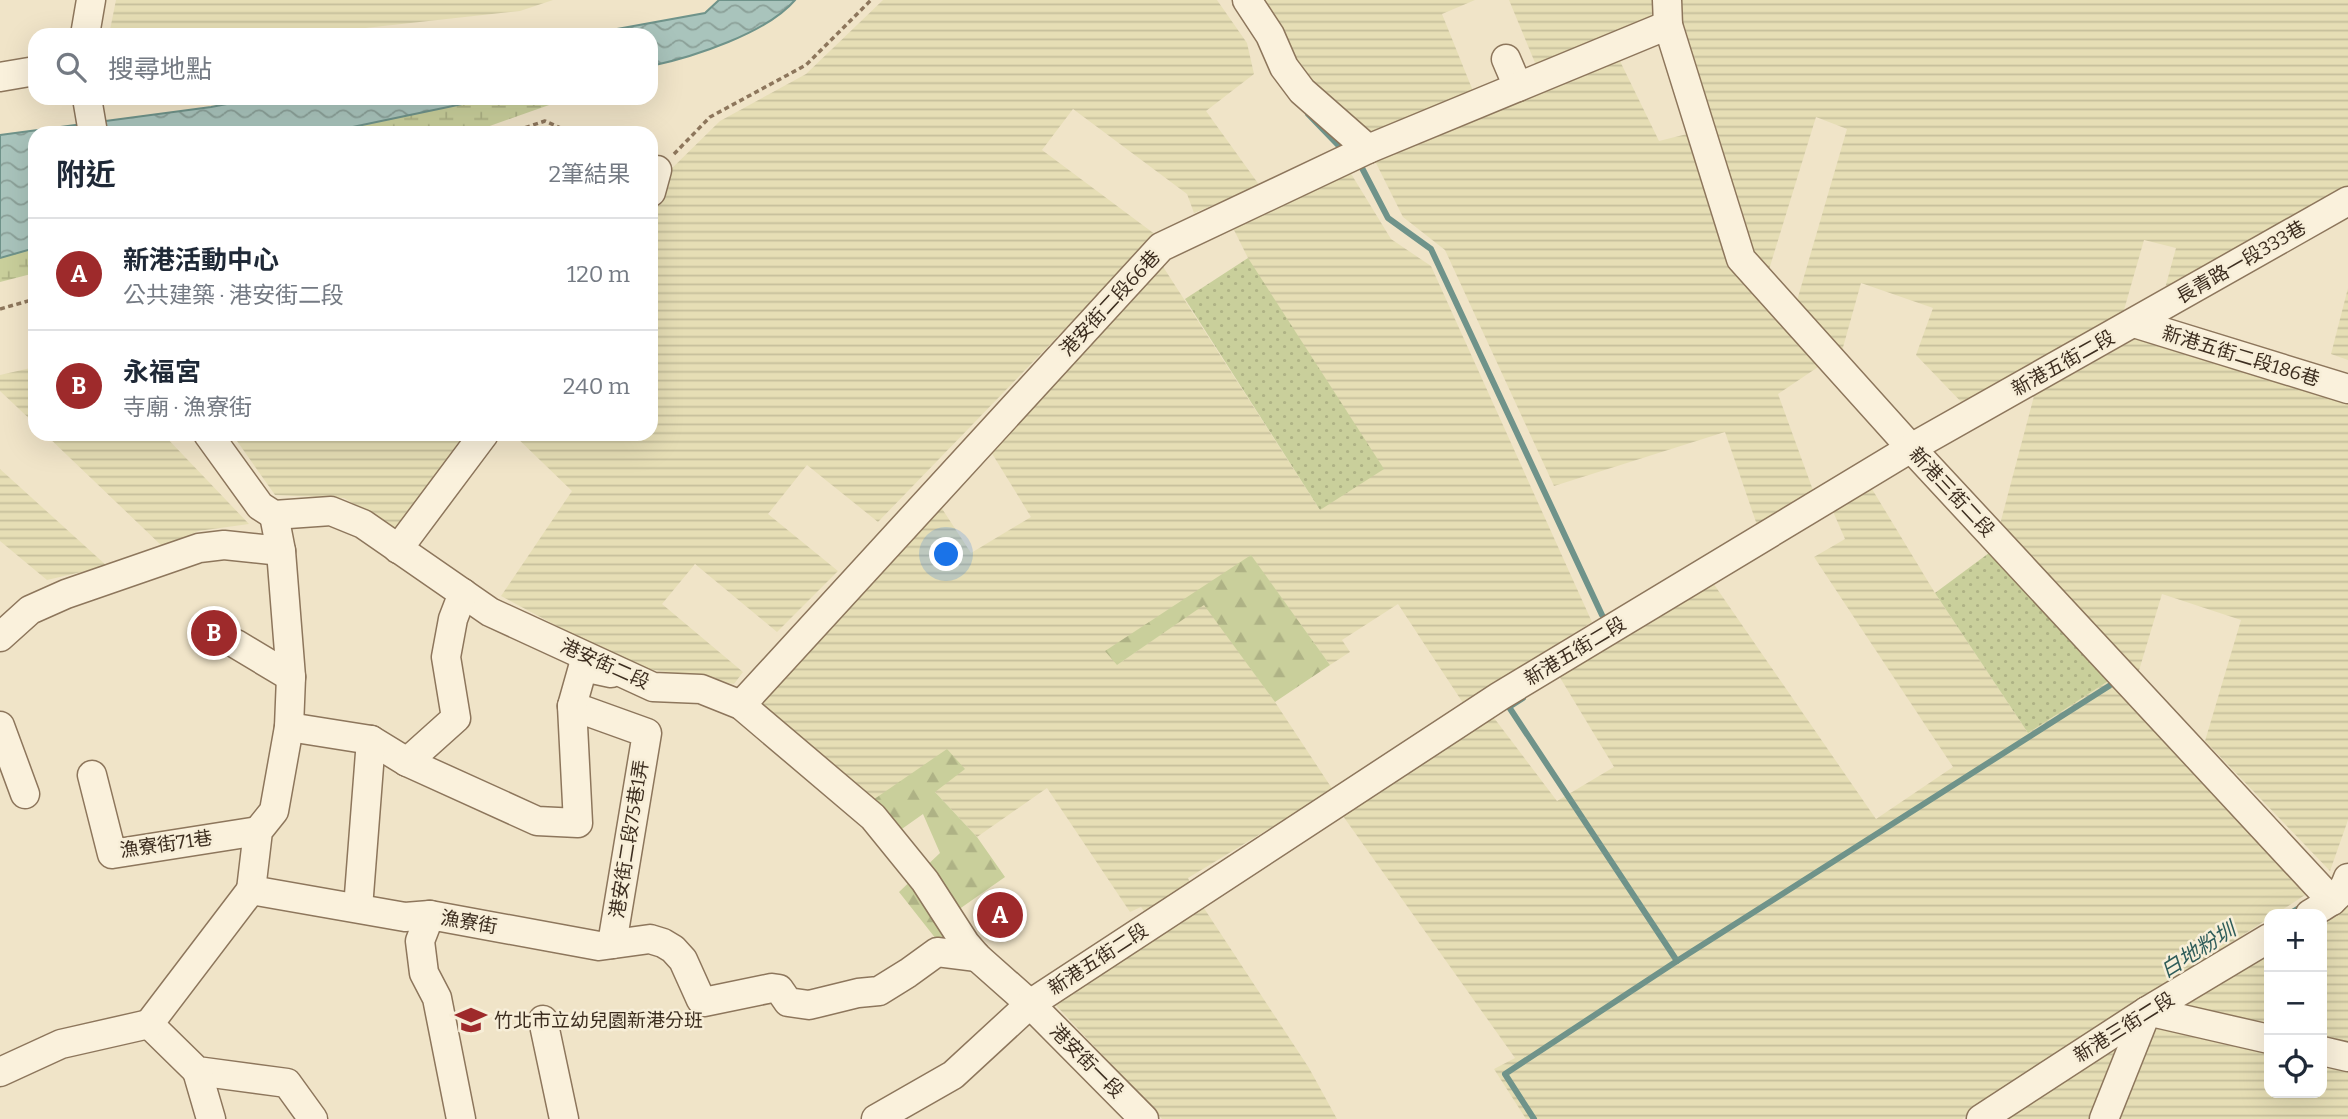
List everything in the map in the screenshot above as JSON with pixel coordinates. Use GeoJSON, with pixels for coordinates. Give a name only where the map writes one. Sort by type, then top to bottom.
{"type":"FeatureCollection","features":[{"type":"Feature","properties":{"kind":"street"},"geometry":{"type":"LineString","coordinates":[[86,28],[91,0]]}},
{"type":"Feature","properties":{"kind":"street"},"geometry":{"type":"LineString","coordinates":[[1247,0],[1270,35],[1283,67],[1302,91],[1368,149]]}},
{"type":"Feature","properties":{"kind":"street","name":"港安街二段66巷"},"geometry":{"type":"LineString","coordinates":[[741,705],[1161,247],[1368,149],[1518,87],[1668,12]]}},
{"type":"Feature","properties":{"kind":"street","name":"新港三街二段"},"geometry":{"type":"LineString","coordinates":[[1668,12],[1741,259],[2321,908]]}},
{"type":"Feature","properties":{"kind":"street"},"geometry":{"type":"LineString","coordinates":[[1506,59],[1518,87]]}},
{"type":"Feature","properties":{"kind":"street"},"geometry":{"type":"LineString","coordinates":[[0,77],[28,72]]}},
{"type":"Feature","properties":{"kind":"street"},"geometry":{"type":"LineString","coordinates":[[88,105],[92,126]]}},
{"type":"Feature","properties":{"kind":"street","name":"長青路一段333巷"},"geometry":{"type":"LineString","coordinates":[[2134,323],[2348,201]]}},
{"type":"Feature","properties":{"kind":"street","name":"新港五街二段"},"geometry":{"type":"LineString","coordinates":[[876,1119],[953,1075],[1030,1004],[1500,696],[1911,448],[2134,323]]}},
{"type":"Feature","properties":{"kind":"street","name":"新港五街二段186巷"},"geometry":{"type":"LineString","coordinates":[[2134,323],[2348,389]]}},
{"type":"Feature","properties":{"kind":"street"},"geometry":{"type":"LineString","coordinates":[[0,1072],[61,1044],[149,1024],[251,890],[258,831],[274,811],[289,727],[291,677],[281,551],[274,515],[260,506],[213,441]]}},
{"type":"Feature","properties":{"kind":"street"},"geometry":{"type":"LineString","coordinates":[[398,549],[479,441]]}},
{"type":"Feature","properties":{"kind":"street","name":"港安街二段"},"geometry":{"type":"LineString","coordinates":[[274,515],[331,511],[363,524],[490,612],[642,682],[701,689],[741,705],[873,817],[925,881],[965,943],[1030,1004]]}},
{"type":"Feature","properties":{"kind":"street"},"geometry":{"type":"LineString","coordinates":[[0,637],[30,610],[199,548],[223,545],[281,551]]}},
{"type":"Feature","properties":{"kind":"street"},"geometry":{"type":"LineString","coordinates":[[407,762],[456,718],[446,657],[453,619],[463,593]]}},
{"type":"Feature","properties":{"kind":"street"},"geometry":{"type":"LineString","coordinates":[[236,644],[291,677]]}},
{"type":"Feature","properties":{"kind":"street"},"geometry":{"type":"LineString","coordinates":[[289,727],[371,740],[407,762],[537,821],[578,824],[572,706],[583,667],[642,682]]}},
{"type":"Feature","properties":{"kind":"street","name":"港安街二段75巷1弄"},"geometry":{"type":"LineString","coordinates":[[612,944],[646,733],[642,682]]}},
{"type":"Feature","properties":{"kind":"street","name":"港安街二段75巷1弄"},"geometry":{"type":"LineString","coordinates":[[572,706],[646,733]]}},
{"type":"Feature","properties":{"kind":"street"},"geometry":{"type":"LineString","coordinates":[[0,726],[25,794]]}},
{"type":"Feature","properties":{"kind":"street"},"geometry":{"type":"LineString","coordinates":[[358,908],[371,740]]}},
{"type":"Feature","properties":{"kind":"street","name":"漁寮街71巷"},"geometry":{"type":"LineString","coordinates":[[92,775],[112,854],[258,831]]}},
{"type":"Feature","properties":{"kind":"street"},"geometry":{"type":"LineString","coordinates":[[2321,908],[2344,889],[2348,878]]}},
{"type":"Feature","properties":{"kind":"street","name":"漁寮街"},"geometry":{"type":"LineString","coordinates":[[251,890],[405,917],[430,915],[599,946],[650,939],[673,949],[683,960],[704,1002],[772,988],[779,989],[788,1002],[801,1006],[879,991],[937,952],[978,957]]}},
{"type":"Feature","properties":{"kind":"street"},"geometry":{"type":"LineString","coordinates":[[430,915],[420,941],[424,974],[437,998],[461,1119]]}},
{"type":"Feature","properties":{"kind":"street","name":"新港三街二段"},"geometry":{"type":"LineString","coordinates":[[1981,1119],[2147,1011],[2264,941]]}},
{"type":"Feature","properties":{"kind":"street","name":"港安街一段"},"geometry":{"type":"LineString","coordinates":[[1030,1004],[1144,1119]]}},
{"type":"Feature","properties":{"kind":"street"},"geometry":{"type":"LineString","coordinates":[[2104,1119],[2147,1011],[2264,1038]]}},
{"type":"Feature","properties":{"kind":"street"},"geometry":{"type":"LineString","coordinates":[[543,1020],[564,1119]]}},
{"type":"Feature","properties":{"kind":"street"},"geometry":{"type":"LineString","coordinates":[[149,1024],[197,1071],[211,1119]]}},
{"type":"Feature","properties":{"kind":"street"},"geometry":{"type":"LineString","coordinates":[[2327,1052],[2348,1057]]}},
{"type":"Feature","properties":{"kind":"street"},"geometry":{"type":"LineString","coordinates":[[197,1071],[287,1083],[313,1119]]}},
{"type":"Feature","properties":{"kind":"path"},"geometry":{"type":"LineString","coordinates":[[658,176],[710,117],[806,65],[871,0]]}},
{"type":"Feature","properties":{"kind":"path"},"geometry":{"type":"LineString","coordinates":[[530,126],[545,121],[556,126]]}},
{"type":"Feature","properties":{"kind":"path"},"geometry":{"type":"LineString","coordinates":[[0,309],[28,301]]}},
{"type":"Feature","properties":{"kind":"shaded area"},"geometry":{"type":"Polygon","coordinates":[[[116,0],[553,0],[520,11],[366,28],[110,28],[116,0]]]}},
{"type":"Feature","properties":{"kind":"shaded area"},"geometry":{"type":"Polygon","coordinates":[[[883,0],[1217,0],[1247,43],[1254,74],[1206,111],[1260,186],[1194,213],[1187,194],[1073,109],[1042,150],[1156,235],[878,522],[807,465],[768,514],[838,571],[777,632],[695,564],[662,604],[743,672],[734,684],[632,666],[501,596],[572,491],[520,441],[658,441],[658,181],[720,121],[806,74],[883,0]]]}},
{"type":"Feature","properties":{"kind":"shaded area"},"geometry":{"type":"Polygon","coordinates":[[[1262,0],[1475,0],[1442,14],[1475,96],[1375,137],[1302,72],[1262,0]]]}},
{"type":"Feature","properties":{"kind":"shaded area"},"geometry":{"type":"Polygon","coordinates":[[[1509,0],[1661,0],[1662,17],[1538,70],[1509,0]]]}},
{"type":"Feature","properties":{"kind":"shaded area"},"geometry":{"type":"Polygon","coordinates":[[[1681,0],[2348,0],[2348,187],[2164,292],[2176,248],[2144,240],[2122,317],[1967,408],[1916,355],[1933,308],[1861,283],[1842,351],[1796,304],[1847,129],[1816,117],[1767,276],[1747,255],[1682,26],[1681,0]]]}},
{"type":"Feature","properties":{"kind":"shaded area"},"geometry":{"type":"Polygon","coordinates":[[[1618,57],[1659,141],[1695,132],[1733,261],[1827,361],[1778,394],[1814,493],[1757,525],[1725,432],[1554,486],[1445,250],[1403,217],[1375,161],[1618,57]]]}},
{"type":"Feature","properties":{"kind":"shaded area"},"geometry":{"type":"Polygon","coordinates":[[[1350,172],[1391,239],[1431,266],[1592,622],[1463,703],[1398,604],[1342,640],[1350,652],[1330,665],[1251,556],[1117,665],[1204,604],[1275,702],[1333,790],[1188,878],[1196,896],[1309,1068],[1337,1119],[1162,1119],[1050,999],[1158,930],[1141,907],[1130,912],[1047,788],[977,837],[935,792],[870,802],[752,699],[937,501],[971,553],[1031,517],[988,447],[1160,262],[1320,510],[1248,258],[1231,224],[1350,172]]]}},
{"type":"Feature","properties":{"kind":"shaded area"},"geometry":{"type":"Polygon","coordinates":[[[2348,288],[2348,360],[2331,354],[2348,288]]]}},
{"type":"Feature","properties":{"kind":"shaded area"},"geometry":{"type":"Polygon","coordinates":[[[2142,335],[2348,396],[2348,820],[2330,871],[2205,741],[2241,620],[2162,594],[2137,677],[1999,528],[2034,396],[2142,335]]]}},
{"type":"Feature","properties":{"kind":"shaded area"},"geometry":{"type":"Polygon","coordinates":[[[28,369],[28,417],[0,391],[0,375],[28,369]]]}},
{"type":"Feature","properties":{"kind":"shaded area"},"geometry":{"type":"Polygon","coordinates":[[[52,441],[170,441],[249,524],[198,531],[164,548],[52,441]]]}},
{"type":"Feature","properties":{"kind":"shaded area"},"geometry":{"type":"Polygon","coordinates":[[[237,441],[466,441],[397,530],[344,498],[275,495],[237,441]]]}},
{"type":"Feature","properties":{"kind":"shaded area"},"geometry":{"type":"Polygon","coordinates":[[[0,469],[107,566],[47,580],[0,541],[0,469]]]}},
{"type":"Feature","properties":{"kind":"shaded area"},"geometry":{"type":"Polygon","coordinates":[[[1869,484],[1935,593],[2028,733],[2113,678],[2311,891],[2284,909],[2264,909],[2264,921],[1962,1119],[1526,1119],[1494,1069],[1515,1058],[1338,809],[1488,710],[1557,801],[1614,767],[1556,671],[1711,580],[1876,819],[1953,767],[1814,557],[1845,539],[1831,507],[1869,484]]]}},
{"type":"Feature","properties":{"kind":"shaded area"},"geometry":{"type":"Polygon","coordinates":[[[2348,903],[2348,1049],[2327,1044],[2327,918],[2348,903]]]}},
{"type":"Feature","properties":{"kind":"shaded area"},"geometry":{"type":"Polygon","coordinates":[[[2264,953],[2264,1030],[2184,1012],[2185,996],[2264,953]]]}},
{"type":"Feature","properties":{"kind":"shaded area"},"geometry":{"type":"Polygon","coordinates":[[[2163,1016],[2264,1041],[2264,1098],[2327,1098],[2327,1056],[2348,1062],[2348,1119],[2112,1119],[2147,1030],[2163,1016]]]}},
{"type":"Feature","properties":{"kind":"shaded area"},"geometry":{"type":"Polygon","coordinates":[[[2112,1041],[2120,1055],[2094,1119],[1995,1119],[2112,1041]]]}},
{"type":"Feature","properties":{"kind":"green space"},"geometry":{"type":"Polygon","coordinates":[[[368,105],[549,105],[490,126],[252,126],[368,105]]]}},
{"type":"Feature","properties":{"kind":"green space"},"geometry":{"type":"Polygon","coordinates":[[[28,176],[28,275],[0,282],[0,182],[28,176]]]}},
{"type":"Feature","properties":{"kind":"green space"},"geometry":{"type":"Polygon","coordinates":[[[1248,258],[1384,469],[1320,510],[1185,299],[1248,258]]]}},
{"type":"Feature","properties":{"kind":"green space"},"geometry":{"type":"Polygon","coordinates":[[[1993,550],[2113,678],[2028,733],[1935,593],[1993,550]]]}},
{"type":"Feature","properties":{"kind":"green space"},"geometry":{"type":"Polygon","coordinates":[[[1251,555],[1330,665],[1275,702],[1204,605],[1117,665],[1105,651],[1251,555]]]}},
{"type":"Feature","properties":{"kind":"green space"},"geometry":{"type":"Polygon","coordinates":[[[947,749],[965,769],[935,792],[977,837],[1005,877],[948,917],[955,963],[899,892],[940,853],[923,814],[899,831],[870,802],[947,749]]]}},
{"type":"Feature","properties":{"kind":"water"},"geometry":{"type":"Polygon","coordinates":[[[719,0],[795,0],[767,23],[748,33],[708,50],[658,64],[658,28],[622,28],[705,13],[719,0]]]}},
{"type":"Feature","properties":{"kind":"water"},"geometry":{"type":"Polygon","coordinates":[[[458,105],[357,126],[68,126],[211,107],[458,105]]]}},
{"type":"Feature","properties":{"kind":"water"},"geometry":{"type":"Polygon","coordinates":[[[28,131],[28,250],[0,258],[0,135],[28,131]]]}},
{"type":"Feature","properties":{"kind":"waterway"},"geometry":{"type":"LineString","coordinates":[[1308,114],[1338,145]]}},
{"type":"Feature","properties":{"kind":"waterway"},"geometry":{"type":"LineString","coordinates":[[1362,168],[1388,218],[1431,249],[1602,615]]}},
{"type":"Feature","properties":{"kind":"waterway"},"geometry":{"type":"LineString","coordinates":[[1534,1119],[1505,1074],[1677,961],[2109,686]]}},
{"type":"Feature","properties":{"kind":"waterway"},"geometry":{"type":"LineString","coordinates":[[1523,698],[1509,707],[1677,961]]}},
{"type":"Feature","properties":{"kind":"waterway","name":"白地粉圳"},"geometry":{"type":"LineString","coordinates":[[2297,909],[2304,905]]}},
{"type":"Feature","properties":{"kind":"place","name":"永福宮"},"geometry":{"type":"Point","coordinates":[214,633]}},
{"type":"Feature","properties":{"kind":"place","name":"新港活動中心"},"geometry":{"type":"Point","coordinates":[1000,915]}},
{"type":"Feature","properties":{"kind":"place","name":"竹北市立幼兒園新港分班"},"geometry":{"type":"Point","coordinates":[471,1020]}}]}
